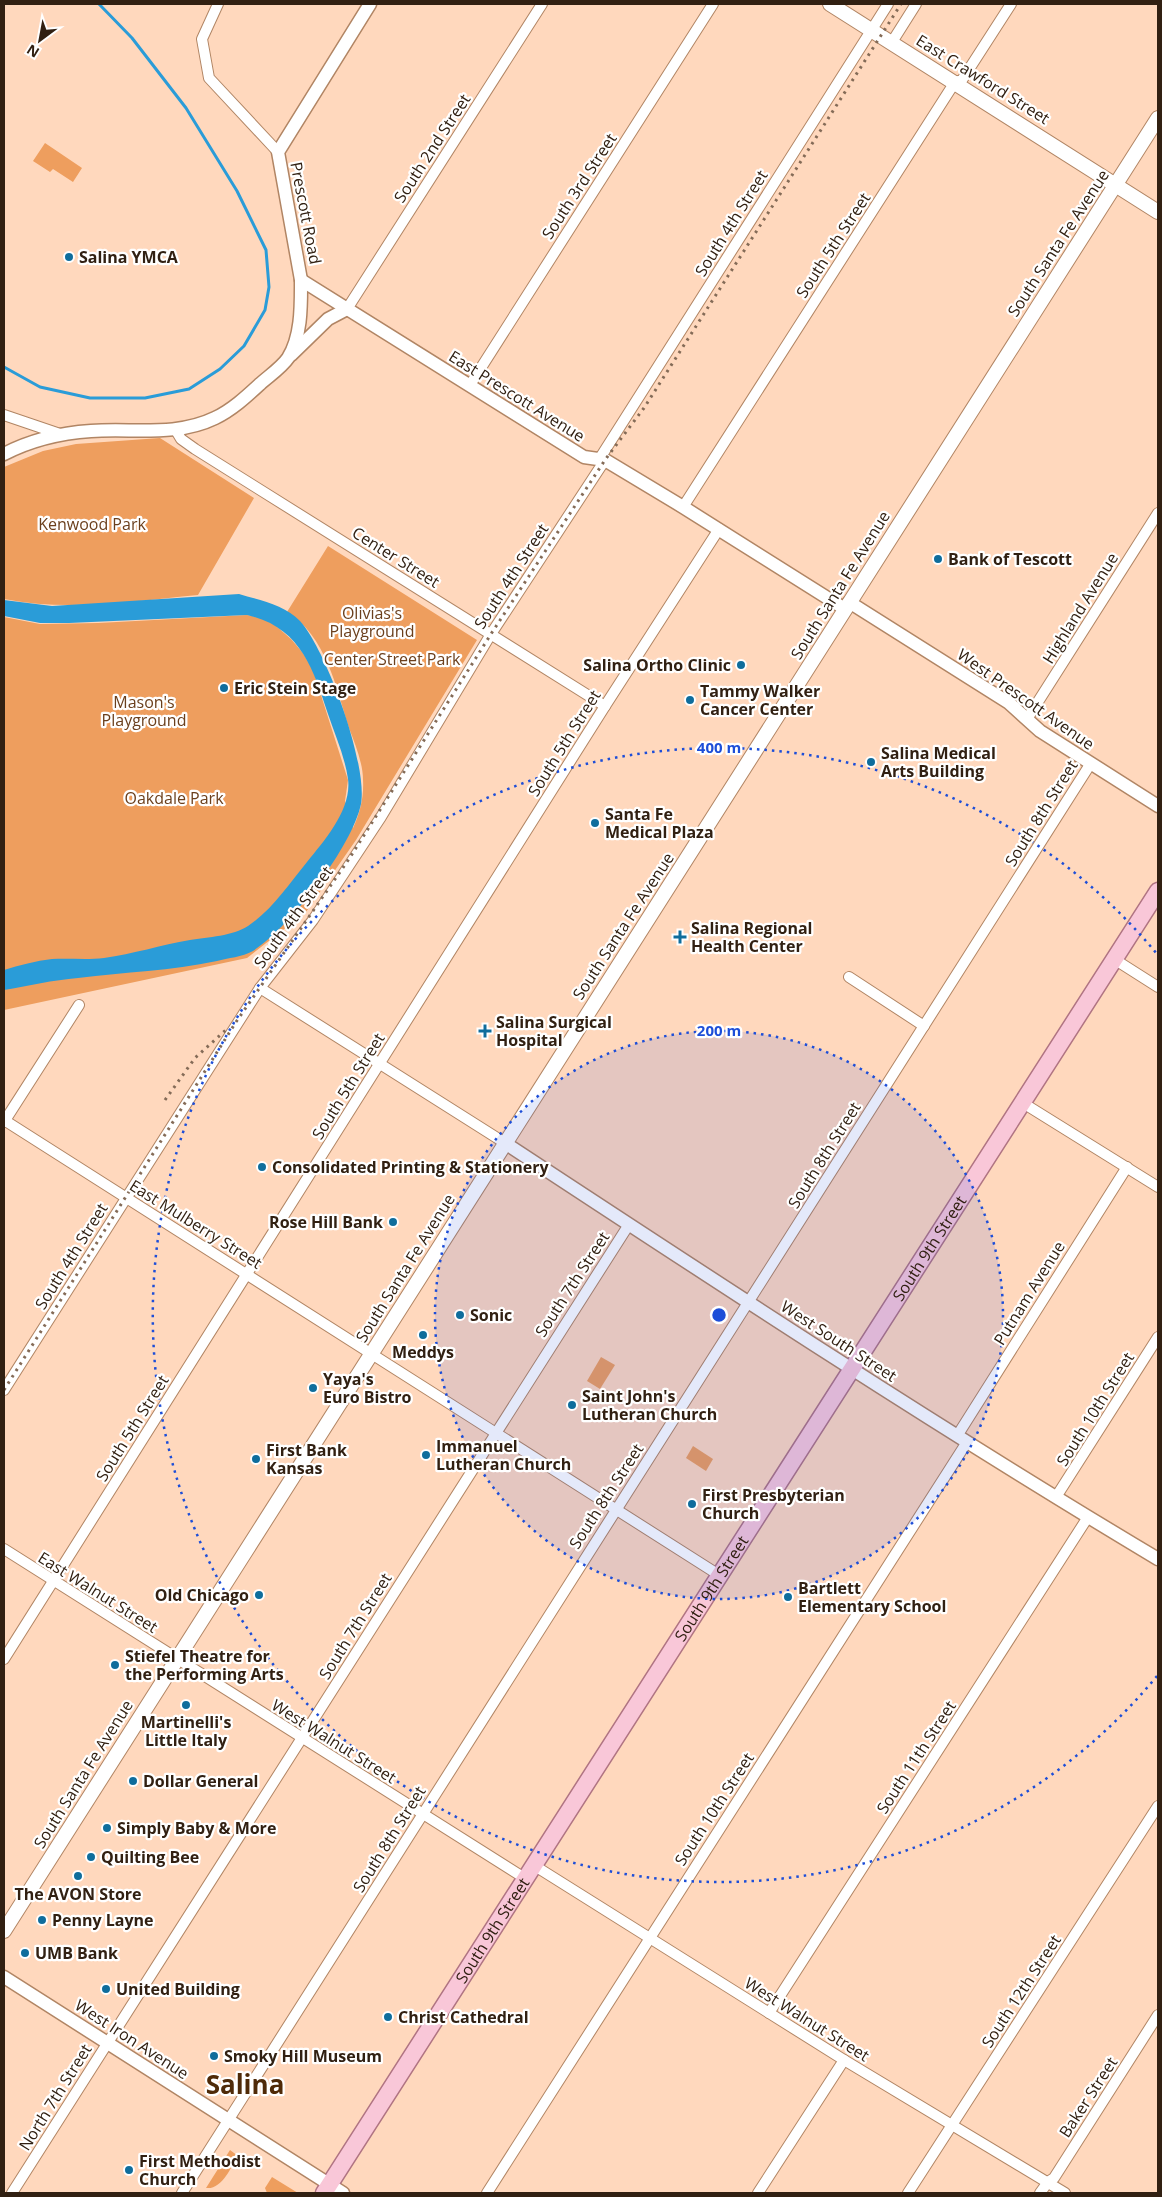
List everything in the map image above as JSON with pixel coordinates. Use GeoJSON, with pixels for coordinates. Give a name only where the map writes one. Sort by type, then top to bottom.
{"type":"FeatureCollection","features":[{"type":"Feature","properties":{"kind":"main road","name":"East Crawford Street"},"geometry":{"type":"LineString","coordinates":[[830,4],[1158,212]]}},
{"type":"Feature","properties":{"kind":"main road","name":"South Santa Fe Avenue"},"geometry":{"type":"LineString","coordinates":[[4,1931],[1158,118]]}},
{"type":"Feature","properties":{"kind":"main road","name":"South 9th Street"},"geometry":{"type":"LineString","coordinates":[[332,2190],[719,1575],[1158,891]]}},
{"type":"Feature","properties":{"kind":"street","name":"Prescott Road"},"geometry":{"type":"LineString","coordinates":[[218,4],[202,39],[209,78],[278,152],[301,280],[296,338],[288,358]]}},
{"type":"Feature","properties":{"kind":"street"},"geometry":{"type":"LineString","coordinates":[[278,152],[370,4]]}},
{"type":"Feature","properties":{"kind":"street","name":"South 2nd Street"},"geometry":{"type":"LineString","coordinates":[[347,309],[542,4]]}},
{"type":"Feature","properties":{"kind":"street","name":"South 3rd Street"},"geometry":{"type":"LineString","coordinates":[[470,385],[713,4]]}},
{"type":"Feature","properties":{"kind":"street","name":"South 4th Street"},"geometry":{"type":"LineString","coordinates":[[4,1390],[260,988],[313,920],[381,817],[491,634],[888,4]]}},
{"type":"Feature","properties":{"kind":"street"},"geometry":{"type":"LineString","coordinates":[[892,42],[916,4]]}},
{"type":"Feature","properties":{"kind":"street","name":"South 5th Street"},"geometry":{"type":"LineString","coordinates":[[684,507],[955,82],[962,80],[1011,4]]}},
{"type":"Feature","properties":{"kind":"street","name":"East Prescott Avenue"},"geometry":{"type":"LineString","coordinates":[[301,280],[584,457],[602,459],[847,606]]}},
{"type":"Feature","properties":{"kind":"street"},"geometry":{"type":"LineString","coordinates":[[4,454],[60,434],[93,431],[175,430],[213,419],[254,389],[328,319],[347,309]]}},
{"type":"Feature","properties":{"kind":"street"},"geometry":{"type":"LineString","coordinates":[[4,415],[60,434]]}},
{"type":"Feature","properties":{"kind":"street","name":"Center Street"},"geometry":{"type":"LineString","coordinates":[[175,430],[181,438],[195,449],[605,706]]}},
{"type":"Feature","properties":{"kind":"street","name":"Highland Avenue"},"geometry":{"type":"LineString","coordinates":[[1028,719],[1158,513]]}},
{"type":"Feature","properties":{"kind":"street","name":"South 5th Street"},"geometry":{"type":"LineString","coordinates":[[4,1659],[605,706],[719,529]]}},
{"type":"Feature","properties":{"kind":"street","name":"West Prescott Avenue"},"geometry":{"type":"LineString","coordinates":[[847,606],[1009,703],[1040,731],[1158,806]]}},
{"type":"Feature","properties":{"kind":"street","name":"South 8th Street"},"geometry":{"type":"LineString","coordinates":[[182,2193],[614,1510],[749,1302],[1091,763]]}},
{"type":"Feature","properties":{"kind":"street"},"geometry":{"type":"LineString","coordinates":[[1114,959],[1158,987]]}},
{"type":"Feature","properties":{"kind":"street"},"geometry":{"type":"LineString","coordinates":[[849,977],[924,1026]]}},
{"type":"Feature","properties":{"kind":"street"},"geometry":{"type":"LineString","coordinates":[[260,988],[505,1143]]}},
{"type":"Feature","properties":{"kind":"street"},"geometry":{"type":"LineString","coordinates":[[4,1121],[79,1005]]}},
{"type":"Feature","properties":{"kind":"street"},"geometry":{"type":"LineString","coordinates":[[1023,1103],[1158,1187]]}},
{"type":"Feature","properties":{"kind":"street","name":"East Mulberry Street"},"geometry":{"type":"LineString","coordinates":[[4,1121],[372,1353],[494,1434],[719,1575]]}},
{"type":"Feature","properties":{"kind":"street","name":"West South Street"},"geometry":{"type":"LineString","coordinates":[[505,1143],[628,1226],[962,1439],[1158,1559]]}},
{"type":"Feature","properties":{"kind":"street","name":"Putnam Avenue"},"geometry":{"type":"LineString","coordinates":[[962,1439],[1127,1167]]}},
{"type":"Feature","properties":{"kind":"street","name":"South 7th Street"},"geometry":{"type":"LineString","coordinates":[[107,2043],[628,1226]]}},
{"type":"Feature","properties":{"kind":"street","name":"South 10th Street"},"geometry":{"type":"LineString","coordinates":[[1056,1497],[1158,1336]]}},
{"type":"Feature","properties":{"kind":"street","name":"South 10th Street"},"geometry":{"type":"LineString","coordinates":[[487,2193],[650,1938],[962,1439]]}},
{"type":"Feature","properties":{"kind":"street","name":"South 11th Street"},"geometry":{"type":"LineString","coordinates":[[769,2013],[1088,1517]]}},
{"type":"Feature","properties":{"kind":"street","name":"East Walnut Street"},"geometry":{"type":"LineString","coordinates":[[4,1549],[177,1659]]}},
{"type":"Feature","properties":{"kind":"street","name":"West Walnut Street"},"geometry":{"type":"LineString","coordinates":[[177,1659],[422,1814],[650,1938],[844,2060],[1065,2193]]}},
{"type":"Feature","properties":{"kind":"street","name":"South 12th Street"},"geometry":{"type":"LineString","coordinates":[[908,2193],[1158,1806]]}},
{"type":"Feature","properties":{"kind":"street","name":"West Iron Avenue"},"geometry":{"type":"LineString","coordinates":[[4,1977],[228,2120],[332,2190]]}},
{"type":"Feature","properties":{"kind":"street","name":"Baker Street"},"geometry":{"type":"LineString","coordinates":[[1040,2193],[1048,2182],[1054,2178],[1155,2026],[1158,2015]]}},
{"type":"Feature","properties":{"kind":"street","name":"North 7th Street"},"geometry":{"type":"LineString","coordinates":[[12,2193],[107,2043]]}},
{"type":"Feature","properties":{"kind":"street"},"geometry":{"type":"LineString","coordinates":[[758,2193],[844,2060]]}},
{"type":"Feature","properties":{"kind":"green space"},"geometry":{"type":"Polygon","coordinates":[[[45,143],[82,168],[73,182],[53,169],[50,172],[33,161],[45,143]]]}},
{"type":"Feature","properties":{"kind":"green space","name":"Kenwood Park"},"geometry":{"type":"Polygon","coordinates":[[[160,438],[254,498],[198,595],[77,605],[52,605],[4,599],[4,467],[43,451],[76,444],[160,438]]]}},
{"type":"Feature","properties":{"kind":"green space","name":"Oakdale Park"},"geometry":{"type":"Polygon","coordinates":[[[328,546],[477,640],[356,840],[306,912],[247,958],[4,1010],[4,617],[40,624],[98,623],[247,615],[262,618],[275,625],[303,653],[313,670],[348,780],[345,801],[353,828],[360,811],[363,793],[362,767],[328,664],[311,634],[287,612],[328,546]]]}},
{"type":"Feature","properties":{"kind":"green space"},"geometry":{"type":"Polygon","coordinates":[[[601,1357],[615,1365],[600,1389],[587,1381],[601,1357]]]}},
{"type":"Feature","properties":{"kind":"green space"},"geometry":{"type":"Polygon","coordinates":[[[693,1446],[713,1459],[706,1471],[686,1458],[693,1446]]]}},
{"type":"Feature","properties":{"kind":"green space"},"geometry":{"type":"Polygon","coordinates":[[[230,2150],[238,2156],[229,2171],[217,2185],[212,2188],[206,2188],[230,2150]]]}},
{"type":"Feature","properties":{"kind":"green space"},"geometry":{"type":"Polygon","coordinates":[[[272,2177],[298,2193],[267,2193],[265,2188],[272,2177]]]}},
{"type":"Feature","properties":{"kind":"water"},"geometry":{"type":"Polygon","coordinates":[[[239,594],[279,607],[294,615],[311,636],[333,682],[352,737],[361,786],[361,804],[346,842],[318,885],[301,905],[268,940],[249,953],[182,967],[69,979],[4,990],[4,970],[22,965],[52,959],[104,958],[228,934],[248,926],[257,920],[287,888],[336,824],[346,802],[348,790],[345,763],[310,666],[292,639],[280,629],[265,621],[247,615],[69,623],[40,623],[4,616],[4,600],[52,606],[239,594]]]}},
{"type":"Feature","properties":{"kind":"waterway"},"geometry":{"type":"LineString","coordinates":[[4,367],[40,387],[90,398],[145,398],[189,389],[220,369],[244,346],[265,310],[269,287],[266,250],[237,191],[186,108],[132,38],[99,4]]}},
{"type":"Feature","properties":{"kind":"railway"},"geometry":{"type":"LineString","coordinates":[[4,1390],[236,1022],[349,859],[491,634],[605,460],[644,408],[901,4]]}},
{"type":"Feature","properties":{"kind":"railway"},"geometry":{"type":"LineString","coordinates":[[165,1100],[195,1058],[228,1028]]}},
{"type":"Feature","properties":{"kind":"place","name":"Salina YMCA"},"geometry":{"type":"Point","coordinates":[69,257]}},
{"type":"Feature","properties":{"kind":"place","name":"Bank of Tescott"},"geometry":{"type":"Point","coordinates":[938,559]}},
{"type":"Feature","properties":{"kind":"place","name":"Salina Ortho Clinic"},"geometry":{"type":"Point","coordinates":[741,665]}},
{"type":"Feature","properties":{"kind":"place","name":"Eric Stein Stage"},"geometry":{"type":"Point","coordinates":[224,688]}},
{"type":"Feature","properties":{"kind":"place","name":"Tammy Walker Cancer Center"},"geometry":{"type":"Point","coordinates":[690,700]}},
{"type":"Feature","properties":{"kind":"place","name":"Salina Medical Arts Building"},"geometry":{"type":"Point","coordinates":[871,762]}},
{"type":"Feature","properties":{"kind":"place","name":"Santa Fe Medical Plaza"},"geometry":{"type":"Point","coordinates":[595,823]}},
{"type":"Feature","properties":{"kind":"place","name":"Salina Regional Health Center"},"geometry":{"type":"Point","coordinates":[680,937]}},
{"type":"Feature","properties":{"kind":"place","name":"Salina Surgical Hospital"},"geometry":{"type":"Point","coordinates":[485,1031]}},
{"type":"Feature","properties":{"kind":"place","name":"Consolidated Printing & Stationery"},"geometry":{"type":"Point","coordinates":[262,1167]}},
{"type":"Feature","properties":{"kind":"place","name":"Rose Hill Bank"},"geometry":{"type":"Point","coordinates":[393,1222]}},
{"type":"Feature","properties":{"kind":"place","name":"Sonic"},"geometry":{"type":"Point","coordinates":[460,1315]}},
{"type":"Feature","properties":{"kind":"place","name":"Meddys"},"geometry":{"type":"Point","coordinates":[423,1335]}},
{"type":"Feature","properties":{"kind":"place","name":"Yaya's Euro Bistro"},"geometry":{"type":"Point","coordinates":[313,1388]}},
{"type":"Feature","properties":{"kind":"place","name":"Saint John's Lutheran Church"},"geometry":{"type":"Point","coordinates":[572,1405]}},
{"type":"Feature","properties":{"kind":"place","name":"Immanuel Lutheran Church"},"geometry":{"type":"Point","coordinates":[426,1455]}},
{"type":"Feature","properties":{"kind":"place","name":"First Bank Kansas"},"geometry":{"type":"Point","coordinates":[256,1459]}},
{"type":"Feature","properties":{"kind":"place","name":"First Presbyterian Church"},"geometry":{"type":"Point","coordinates":[692,1504]}},
{"type":"Feature","properties":{"kind":"place","name":"Old Chicago"},"geometry":{"type":"Point","coordinates":[259,1595]}},
{"type":"Feature","properties":{"kind":"place","name":"Bartlett Elementary School"},"geometry":{"type":"Point","coordinates":[788,1597]}},
{"type":"Feature","properties":{"kind":"place","name":"Stiefel Theatre for the Performing Arts"},"geometry":{"type":"Point","coordinates":[115,1665]}},
{"type":"Feature","properties":{"kind":"place","name":"Martinelli's Little Italy"},"geometry":{"type":"Point","coordinates":[186,1705]}},
{"type":"Feature","properties":{"kind":"place","name":"Dollar General"},"geometry":{"type":"Point","coordinates":[133,1781]}},
{"type":"Feature","properties":{"kind":"place","name":"Simply Baby & More"},"geometry":{"type":"Point","coordinates":[107,1828]}},
{"type":"Feature","properties":{"kind":"place","name":"Quilting Bee"},"geometry":{"type":"Point","coordinates":[91,1857]}},
{"type":"Feature","properties":{"kind":"place","name":"The AVON Store"},"geometry":{"type":"Point","coordinates":[78,1876]}},
{"type":"Feature","properties":{"kind":"place","name":"Penny Layne"},"geometry":{"type":"Point","coordinates":[42,1920]}},
{"type":"Feature","properties":{"kind":"place","name":"UMB Bank"},"geometry":{"type":"Point","coordinates":[25,1953]}},
{"type":"Feature","properties":{"kind":"place","name":"United Building"},"geometry":{"type":"Point","coordinates":[106,1989]}},
{"type":"Feature","properties":{"kind":"place","name":"Christ Cathedral"},"geometry":{"type":"Point","coordinates":[388,2017]}},
{"type":"Feature","properties":{"kind":"place","name":"Smoky Hill Museum"},"geometry":{"type":"Point","coordinates":[214,2056]}},
{"type":"Feature","properties":{"kind":"place","name":"First Methodist Church"},"geometry":{"type":"Point","coordinates":[129,2170]}},
{"type":"Feature","properties":{"kind":"district","name":"Salina"},"geometry":{"type":"Point","coordinates":[245,2084]}},
{"type":"Feature","properties":{"kind":"park label","name":"Olivias's Playground"},"geometry":{"type":"Point","coordinates":[372,622]}},
{"type":"Feature","properties":{"kind":"park label","name":"Center Street Park"},"geometry":{"type":"Point","coordinates":[392,659]}},
{"type":"Feature","properties":{"kind":"park label","name":"Mason's Playground"},"geometry":{"type":"Point","coordinates":[144,711]}}]}
